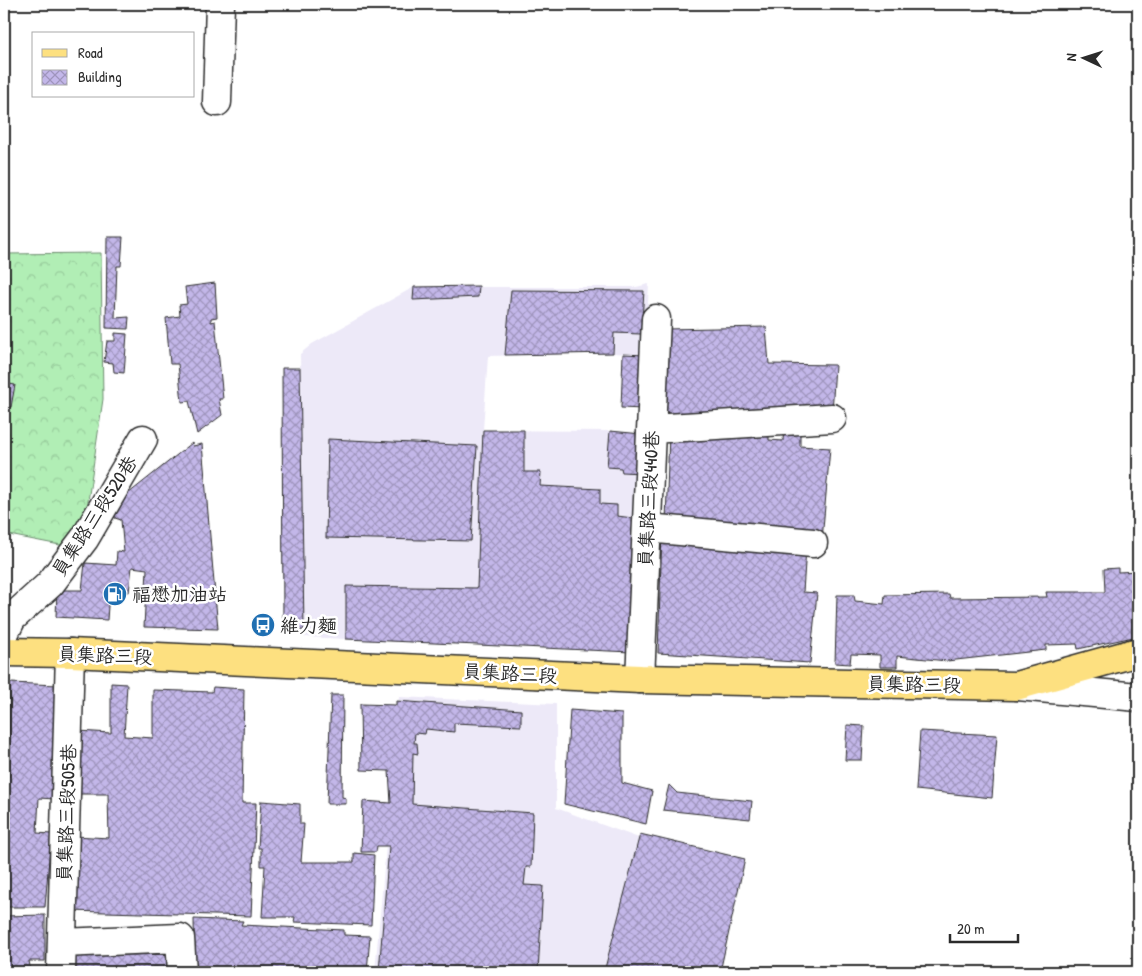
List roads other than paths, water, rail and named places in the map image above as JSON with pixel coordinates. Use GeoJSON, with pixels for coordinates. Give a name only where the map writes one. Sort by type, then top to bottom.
{"type":"FeatureCollection","features":[{"type":"Feature","properties":{"kind":"main road","name":"員集路三段"},"geometry":{"type":"LineString","coordinates":[[4,652],[70,653],[640,679],[1016,686],[1138,652]]}},
{"type":"Feature","properties":{"kind":"street"},"geometry":{"type":"LineString","coordinates":[[217,102],[220,4]]}},
{"type":"Feature","properties":{"kind":"street","name":"員集路三段440巷"},"geometry":{"type":"LineString","coordinates":[[640,679],[656,318]]}},
{"type":"Feature","properties":{"kind":"street"},"geometry":{"type":"LineString","coordinates":[[651,429],[832,418]]}},
{"type":"Feature","properties":{"kind":"street","name":"員集路三段520巷"},"geometry":{"type":"LineString","coordinates":[[4,634],[12,618],[50,584],[85,538],[143,439]]}},
{"type":"Feature","properties":{"kind":"street"},"geometry":{"type":"LineString","coordinates":[[647,528],[813,543]]}},
{"type":"Feature","properties":{"kind":"street","name":"員集路三段505巷"},"geometry":{"type":"LineString","coordinates":[[61,972],[70,653]]}},
{"type":"Feature","properties":{"kind":"street"},"geometry":{"type":"LineString","coordinates":[[1016,686],[1138,697]]}},
{"type":"Feature","properties":{"kind":"street"},"geometry":{"type":"LineString","coordinates":[[62,943],[180,938],[182,972]]}},
{"type":"Feature","properties":{"kind":"place","name":"福懋加油站"},"geometry":{"type":"Point","coordinates":[115,594]}},
{"type":"Feature","properties":{"kind":"place","name":"維力麵"},"geometry":{"type":"Point","coordinates":[263,625]}}]}
